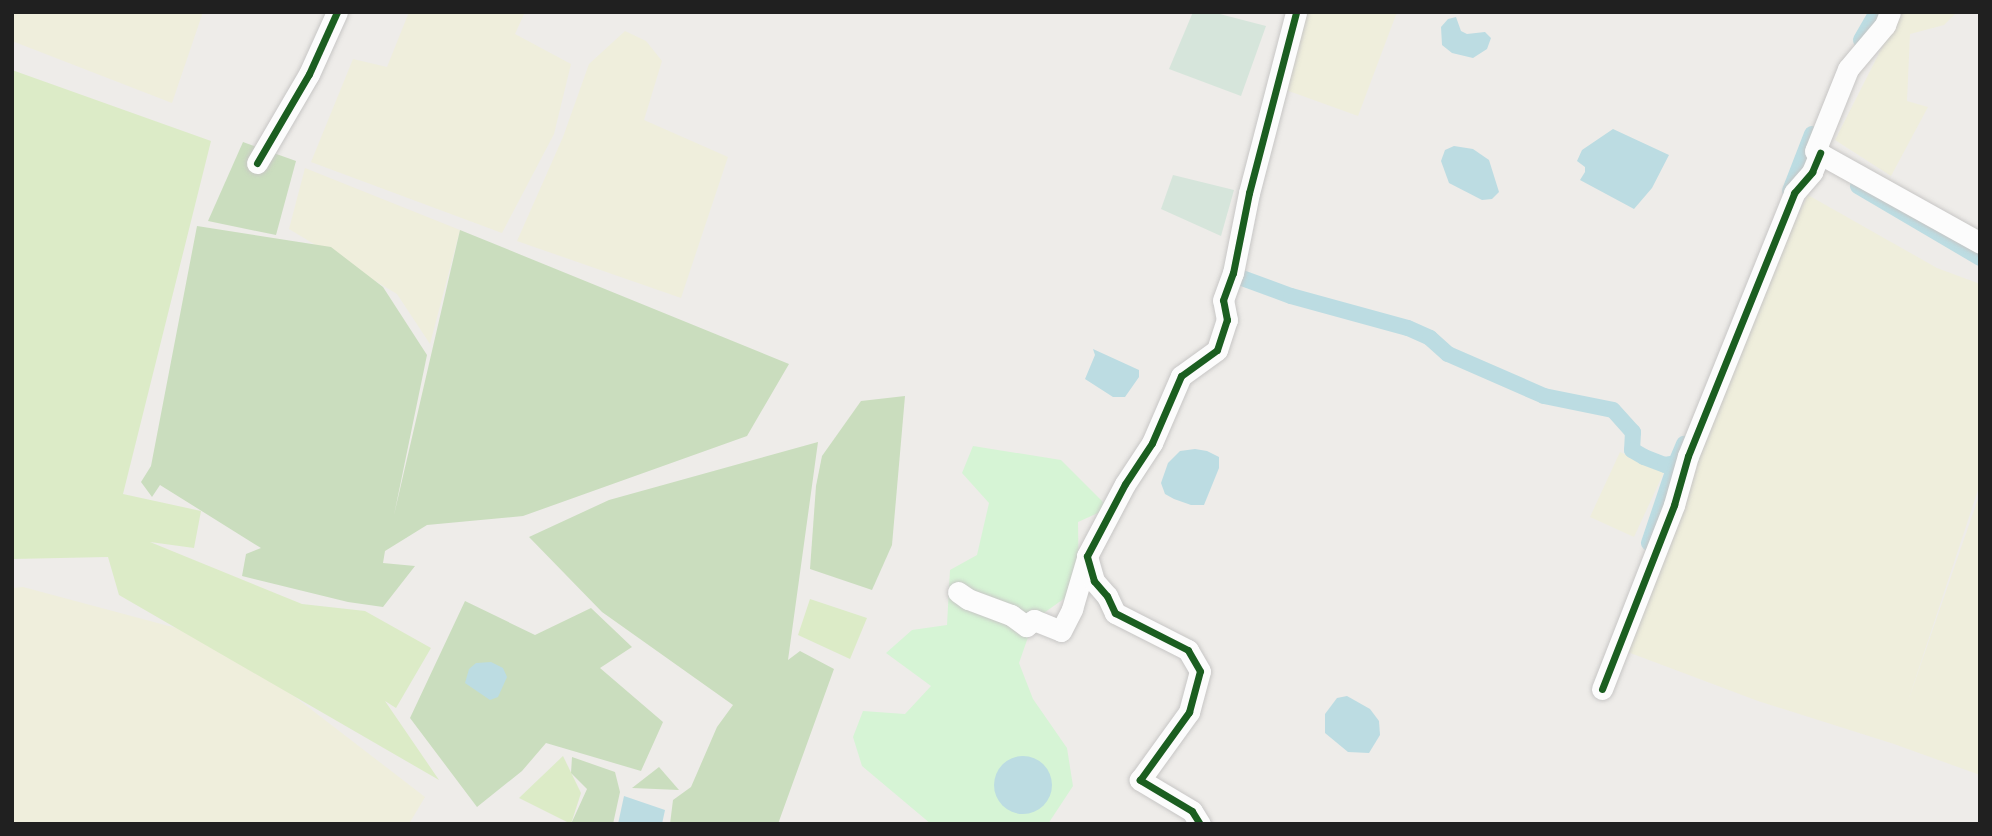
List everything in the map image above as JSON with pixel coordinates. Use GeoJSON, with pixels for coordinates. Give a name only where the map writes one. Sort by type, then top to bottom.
{"type":"FeatureCollection","features":[{"type":"Feature","properties":{"kind":"street"},"geometry":{"type":"LineString","coordinates":[[257,163],[309,74],[337,12]]}},
{"type":"Feature","properties":{"kind":"street"},"geometry":{"type":"LineString","coordinates":[[958,592],[968,599],[1011,615],[1026,626],[1034,620],[1061,631],[1079,589],[1087,556],[1125,484],[1152,443],[1181,376],[1217,350],[1227,320],[1223,300],[1233,273],[1249,194],[1296,12]]}},
{"type":"Feature","properties":{"kind":"street"},"geometry":{"type":"LineString","coordinates":[[1602,689],[1674,505],[1688,456],[1794,193],[1817,160],[1815,151],[1848,69],[1885,25],[1890,12]]}},
{"type":"Feature","properties":{"kind":"street"},"geometry":{"type":"LineString","coordinates":[[1817,160],[1980,243]]}},
{"type":"Feature","properties":{"kind":"street"},"geometry":{"type":"LineString","coordinates":[[1087,556],[1094,581],[1107,596],[1115,613],[1188,650],[1200,671],[1189,712],[1140,779],[1192,811],[1200,824]]}},
{"type":"Feature","properties":{"kind":"green space"},"geometry":{"type":"Polygon","coordinates":[[[12,12],[203,12],[172,103],[12,41],[12,12]]]}},
{"type":"Feature","properties":{"kind":"green space"},"geometry":{"type":"Polygon","coordinates":[[[409,12],[525,12],[515,34],[571,64],[554,134],[502,233],[311,162],[353,59],[387,67],[409,12]]]}},
{"type":"Feature","properties":{"kind":"green space"},"geometry":{"type":"Polygon","coordinates":[[[1307,12],[1397,12],[1358,116],[1286,90],[1307,12]]]}},
{"type":"Feature","properties":{"kind":"green space"},"geometry":{"type":"Polygon","coordinates":[[[1900,12],[1957,12],[1944,25],[1910,34],[1907,101],[1928,107],[1891,176],[1835,140],[1900,12]]]}},
{"type":"Feature","properties":{"kind":"green space"},"geometry":{"type":"Polygon","coordinates":[[[625,31],[646,41],[662,61],[644,120],[728,157],[681,298],[517,241],[563,137],[589,64],[625,31]]]}},
{"type":"Feature","properties":{"kind":"green space"},"geometry":{"type":"Polygon","coordinates":[[[12,70],[211,141],[123,494],[201,511],[194,548],[150,542],[302,604],[365,611],[431,648],[396,708],[385,701],[439,780],[119,595],[108,557],[12,559],[12,70]]]}},
{"type":"Feature","properties":{"kind":"green space"},"geometry":{"type":"Polygon","coordinates":[[[243,142],[296,161],[276,235],[208,221],[243,142]]]}},
{"type":"Feature","properties":{"kind":"green space"},"geometry":{"type":"Polygon","coordinates":[[[305,168],[460,230],[430,344],[397,294],[289,229],[305,168]]]}},
{"type":"Feature","properties":{"kind":"green space"},"geometry":{"type":"Polygon","coordinates":[[[1808,195],[1937,268],[1980,284],[1980,484],[1907,704],[1980,493],[1980,775],[1894,744],[1758,701],[1625,651],[1773,267],[1808,195]]]}},
{"type":"Feature","properties":{"kind":"green space"},"geometry":{"type":"Polygon","coordinates":[[[197,226],[331,247],[383,287],[427,355],[394,515],[460,230],[789,364],[747,436],[523,516],[427,525],[385,551],[383,563],[415,566],[383,607],[348,602],[242,576],[246,554],[261,548],[160,485],[152,497],[141,482],[151,466],[197,226]]]}},
{"type":"Feature","properties":{"kind":"green space"},"geometry":{"type":"Polygon","coordinates":[[[905,396],[892,545],[872,590],[810,569],[816,486],[822,456],[861,401],[905,396]]]}},
{"type":"Feature","properties":{"kind":"green space"},"geometry":{"type":"Polygon","coordinates":[[[818,442],[788,660],[800,651],[834,669],[778,824],[670,824],[673,800],[691,787],[717,727],[733,705],[602,612],[529,537],[609,500],[818,442]]]}},
{"type":"Feature","properties":{"kind":"green space"},"geometry":{"type":"Polygon","coordinates":[[[973,446],[1061,460],[1109,508],[1078,522],[1079,588],[1034,620],[1019,663],[1033,699],[1067,748],[1073,786],[1048,824],[931,824],[862,766],[853,737],[863,711],[905,714],[931,686],[886,653],[912,630],[947,625],[950,570],[977,555],[989,503],[962,473],[973,446]]]}},
{"type":"Feature","properties":{"kind":"green space"},"geometry":{"type":"Polygon","coordinates":[[[1620,452],[1664,472],[1634,537],[1590,517],[1620,452]]]}},
{"type":"Feature","properties":{"kind":"green space"},"geometry":{"type":"Polygon","coordinates":[[[23,587],[221,640],[425,797],[409,824],[12,824],[12,588],[23,587]]]}},
{"type":"Feature","properties":{"kind":"green space"},"geometry":{"type":"Polygon","coordinates":[[[810,599],[867,618],[850,659],[798,635],[810,599]]]}},
{"type":"Feature","properties":{"kind":"green space"},"geometry":{"type":"Polygon","coordinates":[[[465,601],[535,635],[591,608],[632,647],[600,668],[663,722],[641,771],[546,743],[522,771],[477,807],[410,718],[465,601]]]}},
{"type":"Feature","properties":{"kind":"green space"},"geometry":{"type":"Polygon","coordinates":[[[563,756],[581,793],[571,824],[519,798],[563,756]]]}},
{"type":"Feature","properties":{"kind":"green space"},"geometry":{"type":"Polygon","coordinates":[[[572,757],[615,772],[620,792],[613,824],[571,824],[587,789],[571,773],[572,757]]]}},
{"type":"Feature","properties":{"kind":"green space"},"geometry":{"type":"Polygon","coordinates":[[[659,767],[679,790],[632,788],[659,767]]]}},
{"type":"Feature","properties":{"kind":"shaded area"},"geometry":{"type":"Polygon","coordinates":[[[1193,12],[1212,12],[1266,26],[1241,96],[1169,69],[1193,12]]]}},
{"type":"Feature","properties":{"kind":"shaded area"},"geometry":{"type":"Polygon","coordinates":[[[1173,175],[1234,190],[1221,236],[1161,209],[1173,175]]]}},
{"type":"Feature","properties":{"kind":"water"},"geometry":{"type":"Polygon","coordinates":[[[1456,17],[1461,31],[1467,34],[1485,32],[1491,38],[1487,49],[1473,58],[1452,53],[1442,45],[1441,27],[1448,19],[1456,17]]]}},
{"type":"Feature","properties":{"kind":"water"},"geometry":{"type":"Polygon","coordinates":[[[1613,129],[1669,155],[1652,188],[1634,209],[1580,180],[1585,172],[1585,167],[1577,161],[1582,150],[1613,129]]]}},
{"type":"Feature","properties":{"kind":"water"},"geometry":{"type":"Polygon","coordinates":[[[1454,146],[1473,149],[1489,160],[1499,192],[1492,199],[1482,200],[1449,183],[1441,161],[1445,150],[1454,146]]]}},
{"type":"Feature","properties":{"kind":"water"},"geometry":{"type":"Polygon","coordinates":[[[1093,349],[1139,370],[1139,377],[1125,397],[1113,397],[1085,379],[1095,355],[1093,349]]]}},
{"type":"Feature","properties":{"kind":"water"},"geometry":{"type":"Polygon","coordinates":[[[1195,449],[1219,457],[1219,468],[1204,505],[1191,505],[1174,499],[1165,494],[1161,483],[1168,463],[1180,451],[1195,449]]]}},
{"type":"Feature","properties":{"kind":"water"},"geometry":{"type":"Polygon","coordinates":[[[491,662],[503,668],[507,677],[498,697],[490,700],[465,683],[469,669],[476,663],[491,662]]]}},
{"type":"Feature","properties":{"kind":"water"},"geometry":{"type":"Polygon","coordinates":[[[1347,696],[1370,709],[1379,721],[1380,735],[1369,753],[1348,752],[1325,733],[1325,714],[1337,698],[1347,696]]]}},
{"type":"Feature","properties":{"kind":"water"},"geometry":{"type":"Polygon","coordinates":[[[1017,756],[1029,756],[1044,764],[1052,779],[1052,791],[1044,806],[1029,814],[1017,814],[1002,806],[994,791],[994,779],[1002,764],[1017,756]]]}},
{"type":"Feature","properties":{"kind":"water"},"geometry":{"type":"Polygon","coordinates":[[[624,796],[665,810],[662,824],[618,824],[624,796]]]}},
{"type":"Feature","properties":{"kind":"waterway"},"geometry":{"type":"LineString","coordinates":[[1861,40],[1877,12]]}},
{"type":"Feature","properties":{"kind":"waterway"},"geometry":{"type":"LineString","coordinates":[[1790,191],[1812,134]]}},
{"type":"Feature","properties":{"kind":"waterway"},"geometry":{"type":"LineString","coordinates":[[1858,186],[1980,258]]}},
{"type":"Feature","properties":{"kind":"waterway"},"geometry":{"type":"LineString","coordinates":[[1242,278],[1291,296],[1408,328],[1430,338],[1448,354],[1544,396],[1613,410],[1633,432],[1632,450],[1665,465],[1676,463],[1684,444]]}},
{"type":"Feature","properties":{"kind":"waterway"},"geometry":{"type":"LineString","coordinates":[[1649,543],[1676,463]]}},
{"type":"Feature","properties":{"kind":"cycle path"},"geometry":{"type":"LineString","coordinates":[[257,163],[309,74],[337,12]]}},
{"type":"Feature","properties":{"kind":"cycle path"},"geometry":{"type":"LineString","coordinates":[[1200,824],[1192,811],[1140,780],[1189,712],[1200,671],[1188,650],[1115,613],[1107,596],[1094,581],[1087,556],[1125,484],[1152,443],[1181,376],[1217,350],[1227,320],[1223,300],[1233,273],[1249,193],[1296,12]]}},
{"type":"Feature","properties":{"kind":"cycle path"},"geometry":{"type":"LineString","coordinates":[[1602,689],[1674,505],[1688,456],[1794,193],[1812,172],[1820,153]]}}]}
